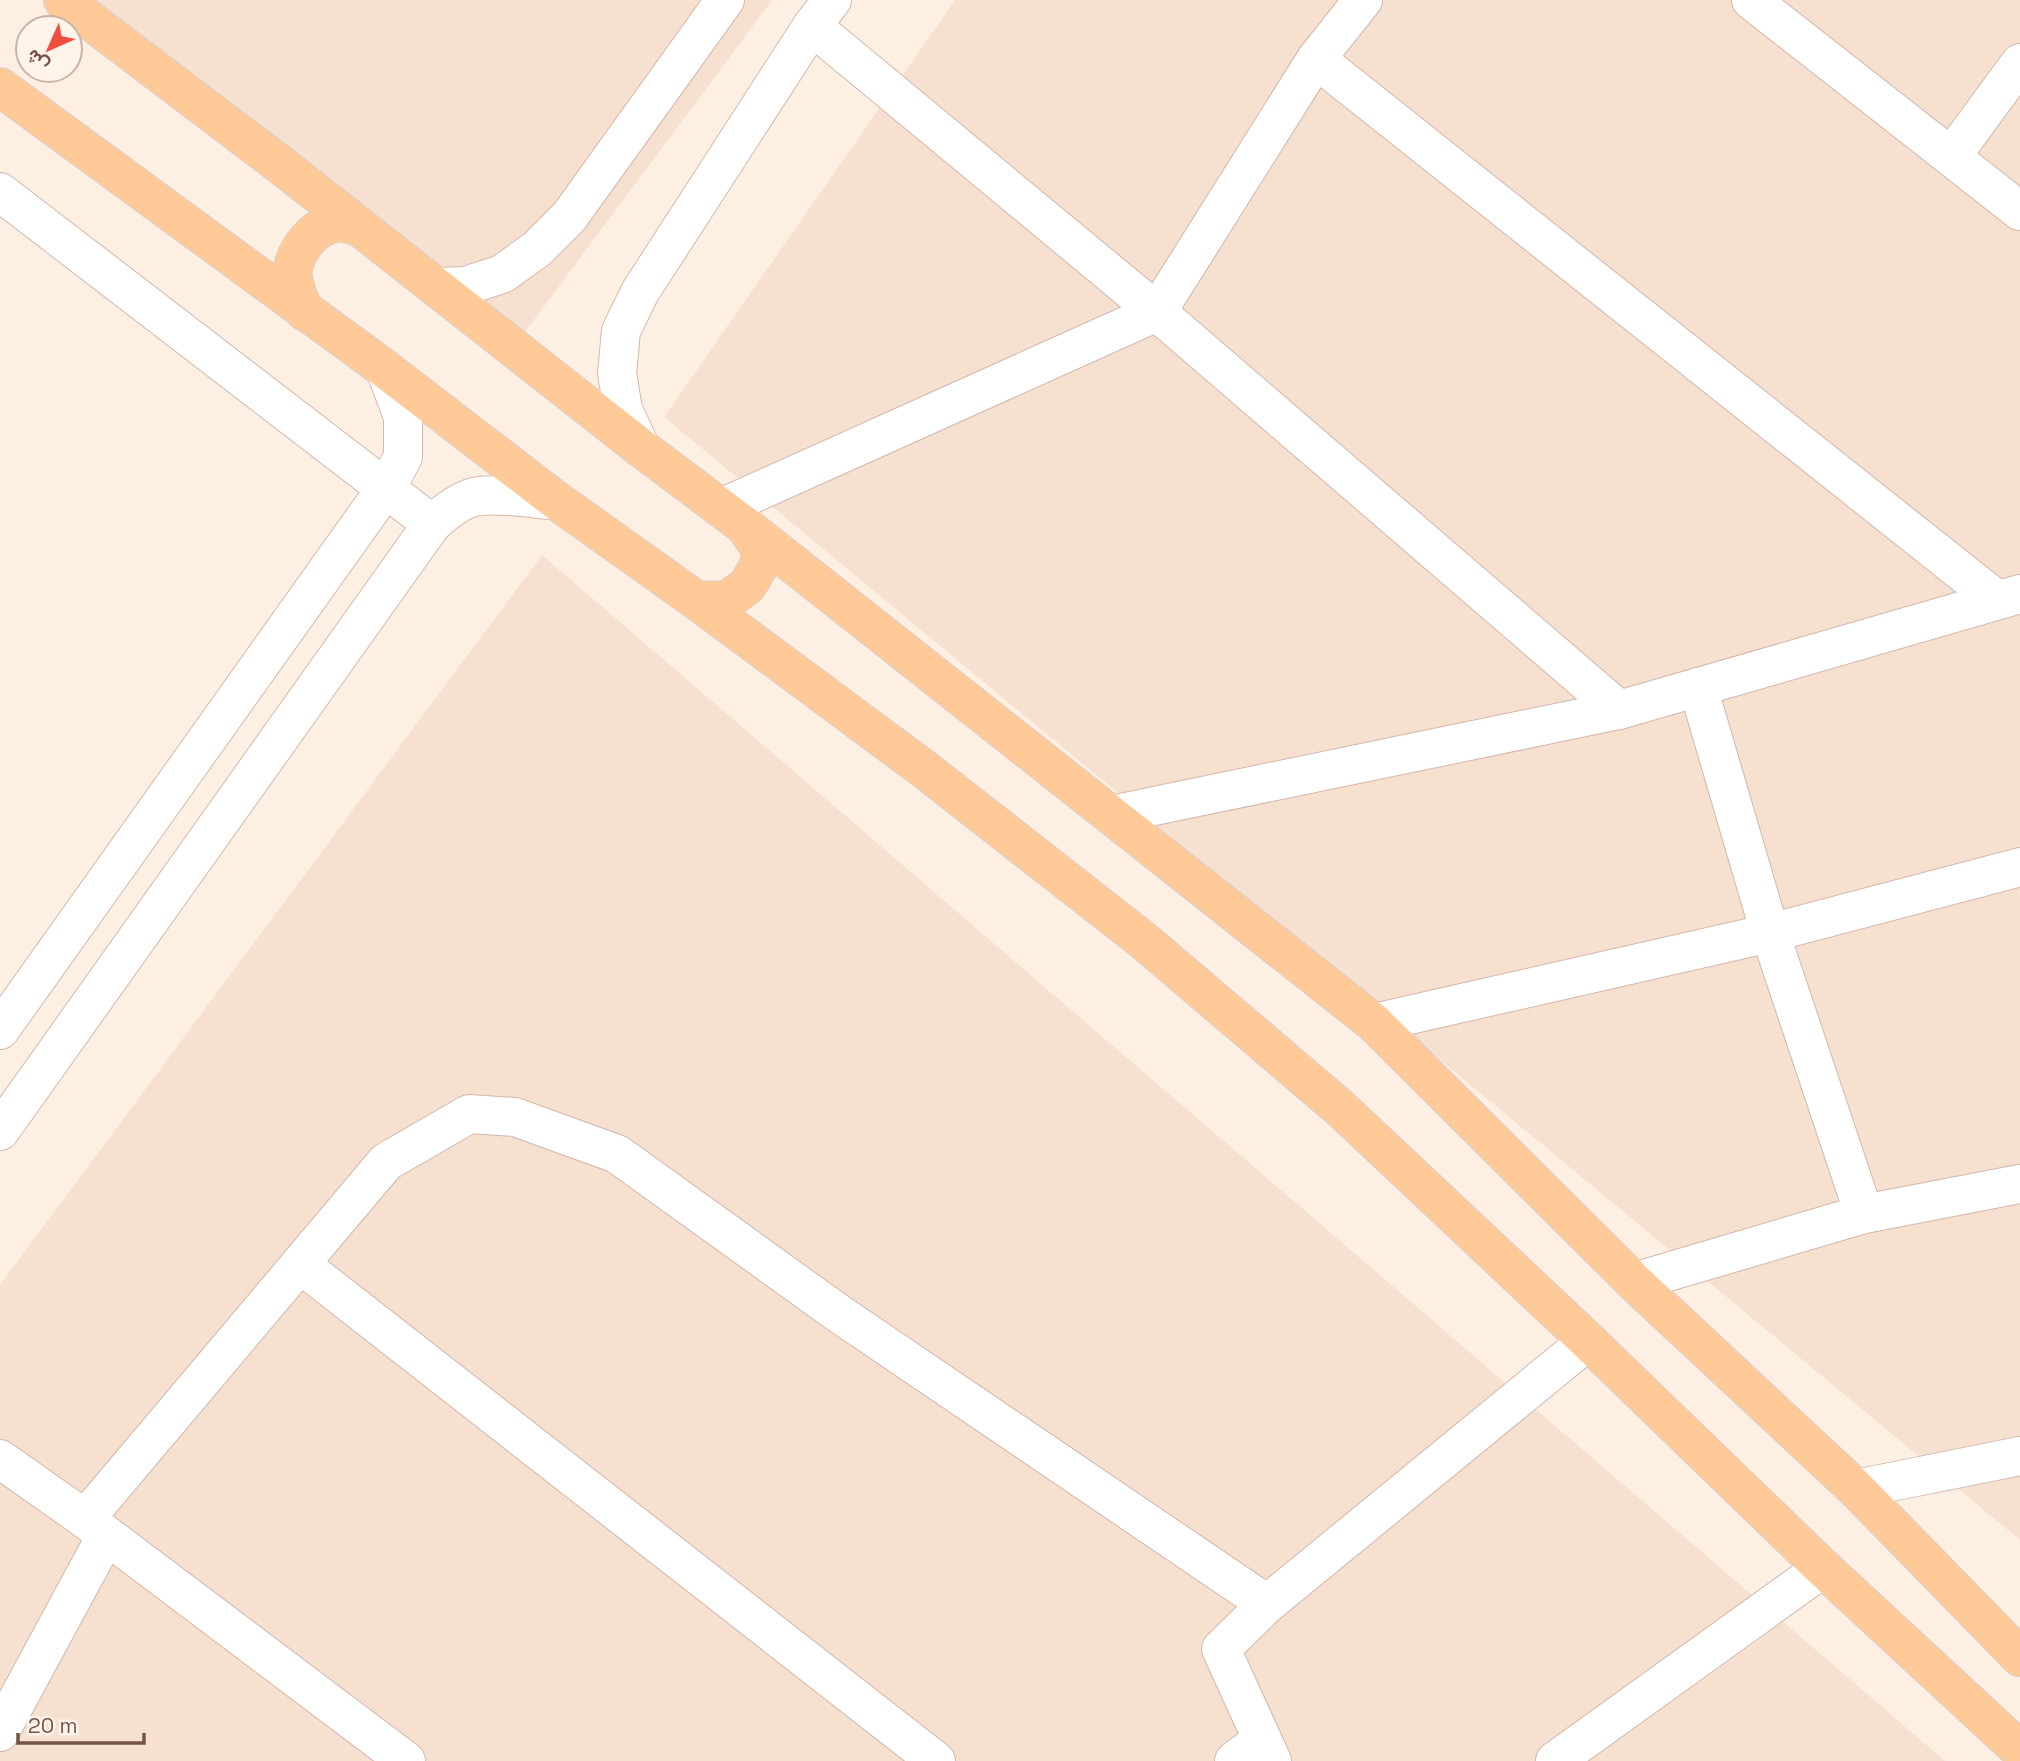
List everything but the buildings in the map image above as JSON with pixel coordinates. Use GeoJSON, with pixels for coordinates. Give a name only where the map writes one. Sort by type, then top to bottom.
{"type":"FeatureCollection","features":[{"type":"Feature","properties":{"kind":"main road"},"geometry":{"type":"LineString","coordinates":[[63,0],[439,287],[641,449],[733,517],[1374,1023],[1634,1282],[1856,1489],[2020,1657]]}},
{"type":"Feature","properties":{"kind":"main road"},"geometry":{"type":"LineString","coordinates":[[0,88],[385,369],[557,501],[924,769],[1144,940],[1340,1108],[1588,1341],[1823,1568],[2020,1751]]}},
{"type":"Feature","properties":{"kind":"main road"},"geometry":{"type":"LineString","coordinates":[[304,311],[296,289],[293,269],[303,244],[317,230],[336,222],[359,226]]}},
{"type":"Feature","properties":{"kind":"main road"},"geometry":{"type":"LineString","coordinates":[[696,600],[726,601],[747,586],[759,566],[761,550],[733,517]]}},
{"type":"Feature","properties":{"kind":"street"},"geometry":{"type":"LineString","coordinates":[[439,287],[466,286],[502,274],[537,249],[569,217],[725,0]]}},
{"type":"Feature","properties":{"kind":"street"},"geometry":{"type":"LineString","coordinates":[[733,517],[1157,312],[1316,59],[1363,0]]}},
{"type":"Feature","properties":{"kind":"street"},"geometry":{"type":"LineString","coordinates":[[1751,0],[2020,211]]}},
{"type":"Feature","properties":{"kind":"street"},"geometry":{"type":"LineString","coordinates":[[641,449],[622,410],[617,373],[621,331],[640,292],[822,13],[1157,312],[1619,710]]}},
{"type":"Feature","properties":{"kind":"street"},"geometry":{"type":"LineString","coordinates":[[1316,59],[2009,597]]}},
{"type":"Feature","properties":{"kind":"street"},"geometry":{"type":"LineString","coordinates":[[1951,157],[2020,62]]}},
{"type":"Feature","properties":{"kind":"street"},"geometry":{"type":"LineString","coordinates":[[0,192],[432,524]]}},
{"type":"Feature","properties":{"kind":"street"},"geometry":{"type":"LineString","coordinates":[[0,1030],[386,488],[403,457],[403,417],[385,369]]}},
{"type":"Feature","properties":{"kind":"street"},"geometry":{"type":"LineString","coordinates":[[0,1131],[432,524],[445,512],[474,497],[504,496],[557,501]]}},
{"type":"Feature","properties":{"kind":"street"},"geometry":{"type":"LineString","coordinates":[[1111,815],[1619,710],[2009,597]]}},
{"type":"Feature","properties":{"kind":"street"},"geometry":{"type":"LineString","coordinates":[[1698,687],[1770,933],[1864,1214]]}},
{"type":"Feature","properties":{"kind":"street"},"geometry":{"type":"LineString","coordinates":[[1374,1023],[1770,933],[2020,867]]}},
{"type":"Feature","properties":{"kind":"street"},"geometry":{"type":"LineString","coordinates":[[0,1732],[95,1527],[300,1264],[386,1162],[469,1114],[515,1117],[617,1154],[838,1313],[1267,1604]]}},
{"type":"Feature","properties":{"kind":"street"},"geometry":{"type":"LineString","coordinates":[[1634,1282],[1864,1214],[2020,1184]]}},
{"type":"Feature","properties":{"kind":"street"},"geometry":{"type":"LineString","coordinates":[[300,1264],[936,1761]]}},
{"type":"Feature","properties":{"kind":"street"},"geometry":{"type":"LineString","coordinates":[[1256,1754],[1221,1649],[1267,1604],[1588,1341]]}},
{"type":"Feature","properties":{"kind":"street"},"geometry":{"type":"LineString","coordinates":[[1856,1489],[2020,1456]]}},
{"type":"Feature","properties":{"kind":"street"},"geometry":{"type":"LineString","coordinates":[[0,1459],[95,1527],[366,1749],[406,1761]]}},
{"type":"Feature","properties":{"kind":"street"},"geometry":{"type":"LineString","coordinates":[[1555,1761],[1823,1568]]}},
{"type":"Feature","properties":{"kind":"shaded area"},"geometry":{"type":"Polygon","coordinates":[[[46,0],[772,0],[505,359],[84,30],[84,14],[64,14],[46,0]]]}},
{"type":"Feature","properties":{"kind":"shaded area"},"geometry":{"type":"Polygon","coordinates":[[[955,0],[2020,0],[2020,1540],[664,417],[955,0]]]}},
{"type":"Feature","properties":{"kind":"shaded area"},"geometry":{"type":"Polygon","coordinates":[[[542,555],[1945,1761],[0,1761],[0,1285],[542,555]]]}}]}
